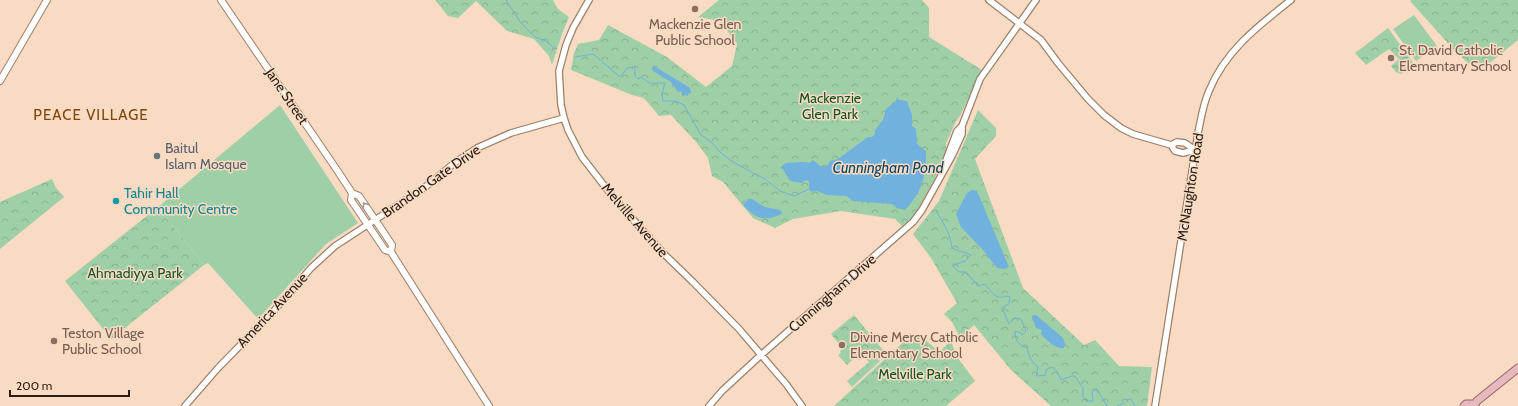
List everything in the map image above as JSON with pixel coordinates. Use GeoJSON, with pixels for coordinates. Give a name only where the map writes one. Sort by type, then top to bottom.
{"type":"FeatureCollection","features":[{"type":"Feature","properties":{"kind":"main road"},"geometry":{"type":"LineString","coordinates":[[0,81],[46,0]]}},
{"type":"Feature","properties":{"kind":"main road","name":"Jane Street"},"geometry":{"type":"LineString","coordinates":[[221,0],[352,193],[358,196],[392,245],[391,252],[490,406]]}},
{"type":"Feature","properties":{"kind":"main road","name":"Jane Street"},"geometry":{"type":"LineString","coordinates":[[352,193],[351,200],[384,250],[391,252]]}},
{"type":"Feature","properties":{"kind":"main road"},"geometry":{"type":"LineString","coordinates":[[1464,406],[1466,404],[1475,405],[1518,368]]}},
{"type":"Feature","properties":{"kind":"street","name":"Melville Avenue"},"geometry":{"type":"LineString","coordinates":[[588,0],[566,45],[559,71],[561,105],[564,118],[568,130],[582,157],[613,197],[663,254],[693,282],[761,355],[786,384],[802,406]]}},
{"type":"Feature","properties":{"kind":"street"},"geometry":{"type":"LineString","coordinates":[[989,0],[1041,40],[1088,99],[1104,115],[1121,128],[1133,134],[1171,145],[1175,151],[1183,153],[1195,150]]}},
{"type":"Feature","properties":{"kind":"street","name":"Cunningham Drive"},"geometry":{"type":"LineString","coordinates":[[709,406],[722,391],[761,355],[907,227],[922,210],[934,191],[943,171],[947,155],[957,131],[962,126],[980,79],[1036,0]]}},
{"type":"Feature","properties":{"kind":"street","name":"McNaughton Road"},"geometry":{"type":"LineString","coordinates":[[1155,406],[1195,150],[1208,91],[1220,69],[1234,49],[1253,30],[1291,0]]}},
{"type":"Feature","properties":{"kind":"street","name":"Brandon Gate Drive"},"geometry":{"type":"LineString","coordinates":[[368,225],[434,180],[457,161],[487,143],[511,133],[564,118]]}},
{"type":"Feature","properties":{"kind":"street"},"geometry":{"type":"LineString","coordinates":[[1171,145],[1177,142],[1185,143],[1195,150]]}},
{"type":"Feature","properties":{"kind":"street","name":"America Avenue"},"geometry":{"type":"LineString","coordinates":[[185,406],[218,368],[247,339],[324,255],[346,238],[368,225]]}},
{"type":"Feature","properties":{"kind":"green space"},"geometry":{"type":"Polygon","coordinates":[[[435,0],[553,0],[558,9],[569,17],[552,65],[549,56],[534,39],[507,31],[476,1],[458,18],[448,16],[435,0]]]}},
{"type":"Feature","properties":{"kind":"green space","name":"Mackenzie Glen Park"},"geometry":{"type":"Polygon","coordinates":[[[719,0],[922,0],[929,8],[929,37],[982,70],[946,143],[946,151],[935,178],[915,215],[902,226],[895,219],[841,211],[793,219],[775,228],[753,218],[723,182],[712,176],[708,158],[697,143],[671,115],[659,116],[644,98],[632,95],[571,70],[574,53],[578,44],[599,40],[608,25],[667,57],[706,87],[732,66],[737,44],[720,21],[698,17],[719,0]]]}},
{"type":"Feature","properties":{"kind":"green space"},"geometry":{"type":"Polygon","coordinates":[[[1518,0],[1518,40],[1487,65],[1468,63],[1454,50],[1410,1],[1518,0]]]}},
{"type":"Feature","properties":{"kind":"green space"},"geometry":{"type":"Polygon","coordinates":[[[1414,15],[1437,46],[1416,61],[1393,29],[1414,15]]]}},
{"type":"Feature","properties":{"kind":"green space"},"geometry":{"type":"Polygon","coordinates":[[[1388,28],[1414,64],[1401,74],[1396,72],[1391,66],[1399,59],[1389,49],[1366,65],[1355,53],[1388,28]]]}},
{"type":"Feature","properties":{"kind":"green space"},"geometry":{"type":"Polygon","coordinates":[[[280,105],[358,223],[326,244],[258,319],[208,263],[204,265],[158,207],[280,105]]]}},
{"type":"Feature","properties":{"kind":"green space"},"geometry":{"type":"Polygon","coordinates":[[[978,110],[996,128],[996,136],[975,159],[1023,288],[1084,345],[1095,340],[1119,366],[1152,367],[1147,406],[1051,406],[1011,370],[974,325],[960,338],[952,322],[944,314],[957,303],[931,258],[913,234],[939,201],[978,110]]]}},
{"type":"Feature","properties":{"kind":"green space"},"geometry":{"type":"Polygon","coordinates":[[[52,179],[56,188],[64,197],[0,249],[0,202],[52,179]]]}},
{"type":"Feature","properties":{"kind":"green space","name":"Ahmadiyya Park"},"geometry":{"type":"Polygon","coordinates":[[[158,207],[204,265],[111,339],[65,281],[158,207]]]}},
{"type":"Feature","properties":{"kind":"green space"},"geometry":{"type":"Polygon","coordinates":[[[854,315],[883,350],[876,357],[880,361],[852,387],[847,381],[869,362],[863,356],[859,360],[856,357],[847,365],[838,355],[843,349],[831,334],[854,315]]]}},
{"type":"Feature","properties":{"kind":"green space","name":"Melville Park"},"geometry":{"type":"Polygon","coordinates":[[[912,334],[920,335],[939,352],[951,341],[957,357],[975,381],[946,406],[834,406],[912,334]]]}},
{"type":"Feature","properties":{"kind":"water"},"geometry":{"type":"Polygon","coordinates":[[[654,66],[690,88],[691,93],[683,96],[681,91],[678,92],[671,82],[653,71],[652,68],[654,66]]]}},
{"type":"Feature","properties":{"kind":"water","name":"Cunningham Pond"},"geometry":{"type":"Polygon","coordinates":[[[897,97],[899,100],[907,101],[912,115],[912,126],[916,129],[917,144],[926,151],[924,176],[920,190],[905,210],[897,208],[892,204],[853,201],[846,196],[827,195],[817,191],[811,192],[809,188],[809,181],[806,180],[802,183],[790,181],[783,169],[780,168],[786,163],[810,163],[813,160],[820,166],[827,166],[830,161],[838,159],[868,137],[872,137],[875,134],[875,130],[883,120],[886,109],[896,101],[897,97]]]}},
{"type":"Feature","properties":{"kind":"water"},"geometry":{"type":"Polygon","coordinates":[[[972,190],[977,191],[1009,267],[1004,269],[997,268],[983,250],[961,227],[956,214],[967,193],[972,190]]]}},
{"type":"Feature","properties":{"kind":"water"},"geometry":{"type":"Polygon","coordinates":[[[748,199],[752,199],[765,207],[780,210],[783,213],[771,218],[761,218],[756,216],[743,205],[748,199]]]}},
{"type":"Feature","properties":{"kind":"water"},"geometry":{"type":"Polygon","coordinates":[[[1033,315],[1036,315],[1063,338],[1065,344],[1064,348],[1054,346],[1041,334],[1042,330],[1036,328],[1032,317],[1033,315]]]}},
{"type":"Feature","properties":{"kind":"waterway"},"geometry":{"type":"LineString","coordinates":[[506,0],[521,23],[535,37],[546,41],[554,48]]}},
{"type":"Feature","properties":{"kind":"waterway"},"geometry":{"type":"LineString","coordinates":[[575,57],[593,54],[619,76],[621,76],[627,68],[635,67],[635,76],[638,79],[641,77],[649,83],[665,83],[662,94],[663,101],[675,101],[684,105],[701,135],[710,141],[722,154],[733,162],[765,179],[780,191],[794,196],[809,189]]}},
{"type":"Feature","properties":{"kind":"waterway"},"geometry":{"type":"LineString","coordinates":[[936,211],[946,229],[952,248],[971,255],[965,261],[954,265],[954,267],[959,272],[966,272],[978,286],[985,284],[997,296],[1010,297],[1009,304],[1002,308],[1009,324],[1015,318],[1021,319],[1026,331],[1022,335],[1021,333],[1015,331],[1016,340],[1019,344],[1027,348],[1031,359],[1038,367],[1036,376],[1046,375],[1046,370],[1049,368],[1054,368],[1059,374],[1061,380],[1075,376],[1083,388],[1083,397],[1086,401],[1093,401],[1092,392],[1094,389],[1097,389],[1107,406]]}},
{"type":"Feature","properties":{"kind":"waterway"},"geometry":{"type":"LineString","coordinates":[[1126,400],[1131,399],[1135,406]]}},
{"type":"Feature","properties":{"kind":"waterway"},"geometry":{"type":"LineString","coordinates":[[1117,406],[1124,403]]}},
{"type":"Feature","properties":{"kind":"place","name":"Mackenzie Glen Public School"},"geometry":{"type":"Point","coordinates":[695,9]}},
{"type":"Feature","properties":{"kind":"place","name":"St. David Catholic Elementary School"},"geometry":{"type":"Point","coordinates":[1391,58]}},
{"type":"Feature","properties":{"kind":"place","name":"Baitul Islam Mosque"},"geometry":{"type":"Point","coordinates":[157,156]}},
{"type":"Feature","properties":{"kind":"place","name":"Tahir Hall Community Centre"},"geometry":{"type":"Point","coordinates":[116,201]}},
{"type":"Feature","properties":{"kind":"place","name":"Teston Village Public School"},"geometry":{"type":"Point","coordinates":[54,341]}},
{"type":"Feature","properties":{"kind":"place","name":"Divine Mercy Catholic Elementary School"},"geometry":{"type":"Point","coordinates":[842,345]}},
{"type":"Feature","properties":{"kind":"district","name":"PEACE VILLAGE"},"geometry":{"type":"Point","coordinates":[91,115]}}]}
